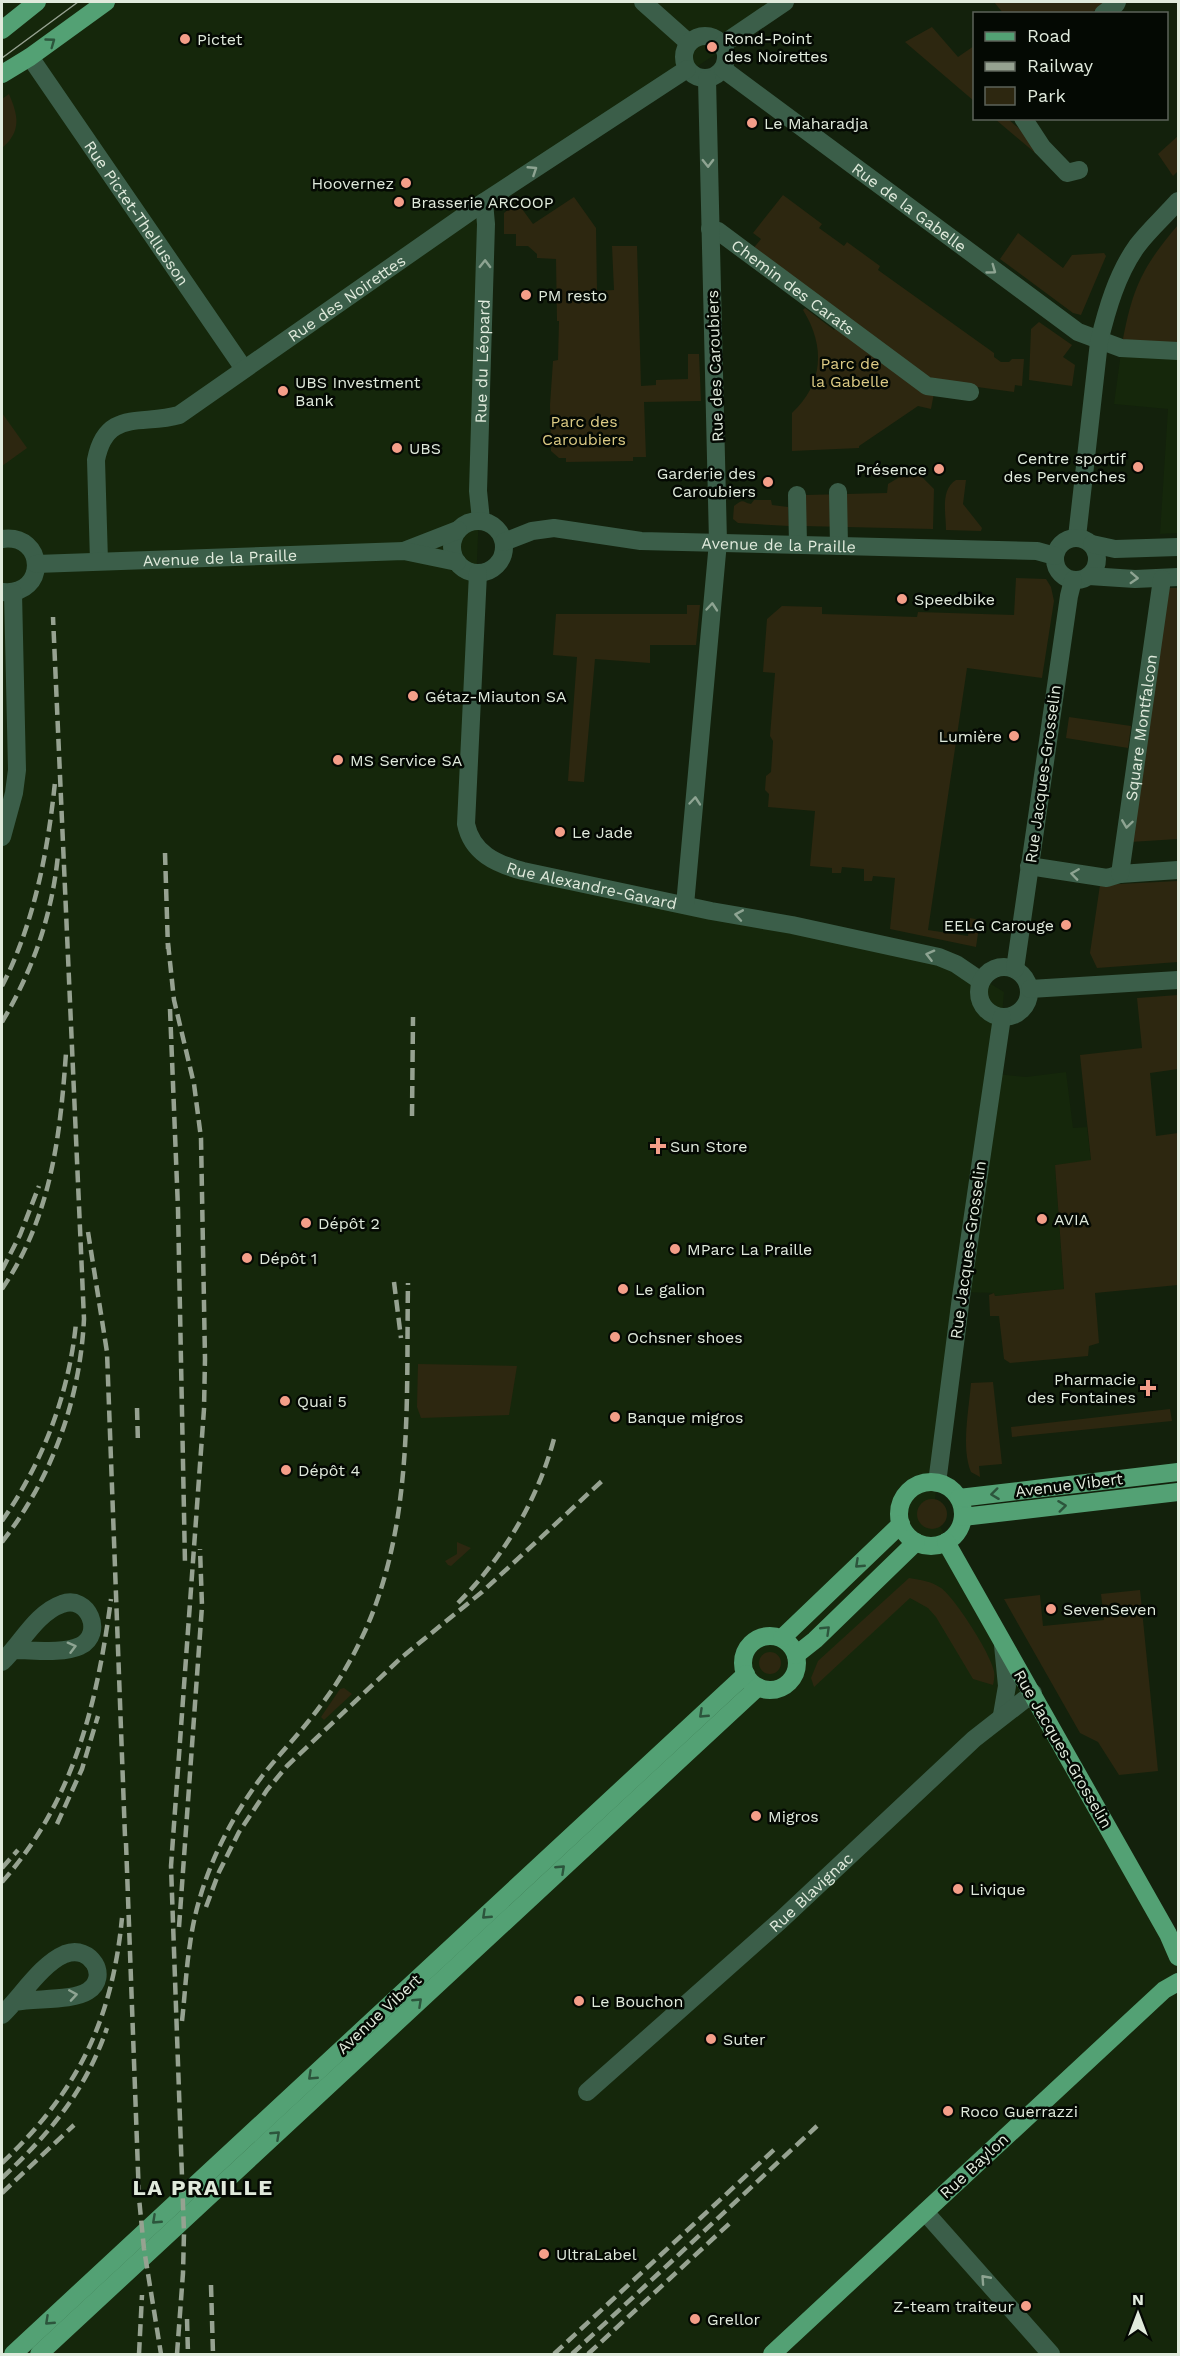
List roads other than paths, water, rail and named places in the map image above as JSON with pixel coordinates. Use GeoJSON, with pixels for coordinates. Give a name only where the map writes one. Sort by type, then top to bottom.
{"type":"FeatureCollection","features":[{"type":"Feature","properties":{"kind":"main road"},"geometry":{"type":"LineString","coordinates":[[2,30],[37,2]]}},
{"type":"Feature","properties":{"kind":"main road"},"geometry":{"type":"LineString","coordinates":[[2,74],[30,57],[106,2]]}},
{"type":"Feature","properties":{"kind":"main road","name":"Avenue Vibert"},"geometry":{"type":"LineString","coordinates":[[959,1498],[1179,1472]]}},
{"type":"Feature","properties":{"kind":"main road"},"geometry":{"type":"LineString","coordinates":[[938,1483],[950,1488],[959,1498],[963,1517],[959,1529],[946,1542],[931,1546],[916,1542],[901,1524],[900,1507],[907,1493],[921,1484],[938,1483]]}},
{"type":"Feature","properties":{"kind":"main road","name":"Avenue Vibert"},"geometry":{"type":"LineString","coordinates":[[963,1517],[1179,1492]]}},
{"type":"Feature","properties":{"kind":"main road"},"geometry":{"type":"LineString","coordinates":[[782,1638],[901,1524]]}},
{"type":"Feature","properties":{"kind":"main road"},"geometry":{"type":"LineString","coordinates":[[796,1655],[815,1640],[916,1542]]}},
{"type":"Feature","properties":{"kind":"main road","name":"Rue Jacques-Grosselin"},"geometry":{"type":"LineString","coordinates":[[946,1542],[1168,1934],[1179,1958]]}},
{"type":"Feature","properties":{"kind":"main road"},"geometry":{"type":"LineString","coordinates":[[766,1636],[782,1638],[791,1645],[796,1655],[796,1670],[787,1684],[773,1690],[752,1681],[744,1668],[745,1654],[754,1641],[766,1636]]}},
{"type":"Feature","properties":{"kind":"main road","name":"Avenue Vibert"},"geometry":{"type":"LineString","coordinates":[[13,2355],[752,1681]]}},
{"type":"Feature","properties":{"kind":"main road","name":"Avenue Vibert"},"geometry":{"type":"LineString","coordinates":[[39,2355],[752,1681]]}},
{"type":"Feature","properties":{"kind":"main road","name":"Rue Baylon"},"geometry":{"type":"LineString","coordinates":[[772,2355],[1164,1990],[1179,1982]]}},
{"type":"Feature","properties":{"kind":"street"},"geometry":{"type":"LineString","coordinates":[[643,2],[689,43]]}},
{"type":"Feature","properties":{"kind":"street"},"geometry":{"type":"LineString","coordinates":[[1106,12],[1117,2]]}},
{"type":"Feature","properties":{"kind":"street"},"geometry":{"type":"LineString","coordinates":[[723,44],[778,3]]}},
{"type":"Feature","properties":{"kind":"street"},"geometry":{"type":"LineString","coordinates":[[702,36],[708,36],[723,44],[727,54],[723,69],[717,75],[707,79],[692,74],[687,69],[684,56],[689,43],[702,36]]}},
{"type":"Feature","properties":{"kind":"street","name":"Rue Pictet-Thellusson"},"geometry":{"type":"LineString","coordinates":[[30,57],[244,369]]}},
{"type":"Feature","properties":{"kind":"street","name":"Rue des Noirettes"},"geometry":{"type":"LineString","coordinates":[[99,561],[96,460],[99,446],[113,427],[125,422],[179,415],[484,202],[687,69]]}},
{"type":"Feature","properties":{"kind":"street","name":"Rue de la Gabelle"},"geometry":{"type":"LineString","coordinates":[[723,69],[1078,332],[1121,348],[1179,351]]}},
{"type":"Feature","properties":{"kind":"street","name":"Rue des Caroubiers"},"geometry":{"type":"LineString","coordinates":[[685,905],[718,542],[707,79]]}},
{"type":"Feature","properties":{"kind":"street"},"geometry":{"type":"LineString","coordinates":[[1024,120],[1042,147],[1067,173],[1080,170]]}},
{"type":"Feature","properties":{"kind":"street"},"geometry":{"type":"LineString","coordinates":[[1084,541],[1100,342],[1109,304],[1119,278],[1136,247],[1179,201]]}},
{"type":"Feature","properties":{"kind":"street","name":"Rue du Léopard"},"geometry":{"type":"LineString","coordinates":[[482,520],[478,491],[486,224],[484,202]]}},
{"type":"Feature","properties":{"kind":"street","name":"Chemin des Carats"},"geometry":{"type":"LineString","coordinates":[[710,229],[718,231],[927,386],[970,392]]}},
{"type":"Feature","properties":{"kind":"street"},"geometry":{"type":"LineString","coordinates":[[838,492],[839,546]]}},
{"type":"Feature","properties":{"kind":"street"},"geometry":{"type":"LineString","coordinates":[[797,495],[798,544]]}},
{"type":"Feature","properties":{"kind":"street"},"geometry":{"type":"LineString","coordinates":[[482,520],[495,526],[504,542],[504,553],[499,563],[492,569],[478,573],[470,572],[457,562],[452,547],[458,530],[473,521],[482,520]]}},
{"type":"Feature","properties":{"kind":"street","name":"Avenue de la Praille"},"geometry":{"type":"LineString","coordinates":[[504,542],[532,531],[554,528],[641,540],[1037,551],[1055,556]]}},
{"type":"Feature","properties":{"kind":"street","name":"Avenue de la Praille"},"geometry":{"type":"LineString","coordinates":[[404,551],[458,530]]}},
{"type":"Feature","properties":{"kind":"street"},"geometry":{"type":"LineString","coordinates":[[2,539],[13,538],[27,545],[32,551],[36,564],[36,573],[28,586],[7,592],[17,770],[14,794],[2,837]]}},
{"type":"Feature","properties":{"kind":"street"},"geometry":{"type":"LineString","coordinates":[[1170,578],[1062,576],[1055,556],[1061,543],[1067,539],[1115,549],[1179,547]]}},
{"type":"Feature","properties":{"kind":"street"},"geometry":{"type":"LineString","coordinates":[[1081,578],[1097,563],[1096,551],[1084,541]]}},
{"type":"Feature","properties":{"kind":"street","name":"Avenue de la Praille"},"geometry":{"type":"LineString","coordinates":[[36,564],[404,551],[457,562]]}},
{"type":"Feature","properties":{"kind":"street","name":"Rue Alexandre-Gavard"},"geometry":{"type":"LineString","coordinates":[[478,573],[466,824],[472,842],[483,855],[509,868],[939,957],[956,964],[981,981]]}},
{"type":"Feature","properties":{"kind":"street","name":"Rue Jacques-Grosselin"},"geometry":{"type":"LineString","coordinates":[[1015,969],[1069,596],[1081,578]]}},
{"type":"Feature","properties":{"kind":"street","name":"Square Montfalcon"},"geometry":{"type":"LineString","coordinates":[[1120,874],[1170,578]]}},
{"type":"Feature","properties":{"kind":"street"},"geometry":{"type":"LineString","coordinates":[[1029,866],[1107,878],[1120,874],[1179,870]]}},
{"type":"Feature","properties":{"kind":"street"},"geometry":{"type":"LineString","coordinates":[[996,968],[1015,969],[1025,977],[1030,990],[1025,1006],[1019,1013],[1002,1017],[993,1015],[981,1003],[979,990],[981,981],[987,973],[996,968]]}},
{"type":"Feature","properties":{"kind":"street"},"geometry":{"type":"LineString","coordinates":[[1030,990],[1179,980]]}},
{"type":"Feature","properties":{"kind":"street","name":"Rue Jacques-Grosselin"},"geometry":{"type":"LineString","coordinates":[[938,1483],[961,1298],[1002,1017]]}},
{"type":"Feature","properties":{"kind":"street"},"geometry":{"type":"LineString","coordinates":[[1002,1715],[1007,1686],[1004,1645]]}},
{"type":"Feature","properties":{"kind":"street","name":"Rue Blavignac"},"geometry":{"type":"LineString","coordinates":[[587,2092],[781,1920],[905,1801],[1002,1715],[1033,1693]]}},
{"type":"Feature","properties":{"kind":"street"},"geometry":{"type":"LineString","coordinates":[[2,2015],[15,2002]]}},
{"type":"Feature","properties":{"kind":"street"},"geometry":{"type":"LineString","coordinates":[[925,2212],[1051,2355]]}},
{"type":"Feature","properties":{"kind":"tram line"},"geometry":{"type":"LineString","coordinates":[[2,58],[78,2]]}},
{"type":"Feature","properties":{"kind":"railway"},"geometry":{"type":"LineString","coordinates":[[2,1542],[35,1492],[60,1437],[77,1379],[84,1319],[53,617]]}},
{"type":"Feature","properties":{"kind":"railway"},"geometry":{"type":"LineString","coordinates":[[2,986],[23,938],[38,887],[55,782]]}},
{"type":"Feature","properties":{"kind":"railway"},"geometry":{"type":"LineString","coordinates":[[165,853],[168,949]]}},
{"type":"Feature","properties":{"kind":"railway"},"geometry":{"type":"LineString","coordinates":[[2,1022],[23,982],[39,942],[51,899],[58,855]]}},
{"type":"Feature","properties":{"kind":"railway"},"geometry":{"type":"LineString","coordinates":[[168,943],[174,1000],[194,1084],[201,1138],[205,1359],[204,1409],[171,1866],[184,2233],[177,2354]]}},
{"type":"Feature","properties":{"kind":"railway"},"geometry":{"type":"LineString","coordinates":[[170,1009],[178,1209],[185,1564]]}},
{"type":"Feature","properties":{"kind":"railway"},"geometry":{"type":"LineString","coordinates":[[412,1116],[413,1017]]}},
{"type":"Feature","properties":{"kind":"railway"},"geometry":{"type":"LineString","coordinates":[[2,1289],[19,1262],[32,1234],[50,1176],[60,1116],[66,1053]]}},
{"type":"Feature","properties":{"kind":"railway"},"geometry":{"type":"LineString","coordinates":[[2,1270],[20,1235],[39,1186]]}},
{"type":"Feature","properties":{"kind":"railway"},"geometry":{"type":"LineString","coordinates":[[88,1232],[107,1352],[125,1837]]}},
{"type":"Feature","properties":{"kind":"railway"},"geometry":{"type":"LineString","coordinates":[[394,1282],[401,1338]]}},
{"type":"Feature","properties":{"kind":"railway"},"geometry":{"type":"LineString","coordinates":[[182,2021],[187,1963],[194,1921],[216,1855],[237,1814],[263,1775],[314,1714],[340,1678],[365,1631],[381,1590],[400,1504],[404,1460],[408,1283]]}},
{"type":"Feature","properties":{"kind":"railway"},"geometry":{"type":"LineString","coordinates":[[2,1521],[30,1475],[52,1426],[67,1376],[76,1323]]}},
{"type":"Feature","properties":{"kind":"railway"},"geometry":{"type":"LineString","coordinates":[[137,1408],[138,1444]]}},
{"type":"Feature","properties":{"kind":"railway"},"geometry":{"type":"LineString","coordinates":[[458,1603],[490,1566],[518,1525],[540,1481],[555,1435]]}},
{"type":"Feature","properties":{"kind":"railway"},"geometry":{"type":"LineString","coordinates":[[206,1907],[219,1872],[239,1832],[267,1790],[287,1766],[402,1657],[482,1592],[603,1480]]}},
{"type":"Feature","properties":{"kind":"railway"},"geometry":{"type":"LineString","coordinates":[[179,1927],[202,1606],[200,1549]]}},
{"type":"Feature","properties":{"kind":"railway"},"geometry":{"type":"LineString","coordinates":[[2,1882],[27,1851],[47,1818],[78,1750],[98,1676],[111,1599]]}},
{"type":"Feature","properties":{"kind":"railway"},"geometry":{"type":"LineString","coordinates":[[57,1824],[82,1769],[98,1716]]}},
{"type":"Feature","properties":{"kind":"railway"},"geometry":{"type":"LineString","coordinates":[[126,1843],[139,2198],[144,2249],[161,2354]]}},
{"type":"Feature","properties":{"kind":"railway"},"geometry":{"type":"LineString","coordinates":[[2,1868],[18,1850]]}},
{"type":"Feature","properties":{"kind":"railway"},"geometry":{"type":"LineString","coordinates":[[2,2163],[51,2109],[70,2082],[86,2053],[110,1990],[122,1918]]}},
{"type":"Feature","properties":{"kind":"railway"},"geometry":{"type":"LineString","coordinates":[[2,2178],[51,2128],[77,2092],[107,2028]]}},
{"type":"Feature","properties":{"kind":"railway"},"geometry":{"type":"LineString","coordinates":[[2,2193],[74,2125]]}},
{"type":"Feature","properties":{"kind":"railway"},"geometry":{"type":"LineString","coordinates":[[572,2354],[817,2126]]}},
{"type":"Feature","properties":{"kind":"railway"},"geometry":{"type":"LineString","coordinates":[[554,2354],[778,2146]]}},
{"type":"Feature","properties":{"kind":"railway"},"geometry":{"type":"LineString","coordinates":[[588,2354],[730,2223]]}},
{"type":"Feature","properties":{"kind":"railway"},"geometry":{"type":"LineString","coordinates":[[211,2285],[213,2354]]}},
{"type":"Feature","properties":{"kind":"railway"},"geometry":{"type":"LineString","coordinates":[[139,2354],[142,2295]]}},
{"type":"Feature","properties":{"kind":"railway"},"geometry":{"type":"LineString","coordinates":[[187,2319],[188,2354]]}},
{"type":"Feature","properties":{"kind":"place","name":"Pictet"},"geometry":{"type":"Point","coordinates":[185,39]}},
{"type":"Feature","properties":{"kind":"place","name":"Rond-Point des Noirettes"},"geometry":{"type":"Point","coordinates":[712,47]}},
{"type":"Feature","properties":{"kind":"place","name":"Le Maharadja"},"geometry":{"type":"Point","coordinates":[752,123]}},
{"type":"Feature","properties":{"kind":"place","name":"Hoovernez"},"geometry":{"type":"Point","coordinates":[406,183]}},
{"type":"Feature","properties":{"kind":"place","name":"Brasserie ARCOOP"},"geometry":{"type":"Point","coordinates":[399,202]}},
{"type":"Feature","properties":{"kind":"place","name":"PM resto"},"geometry":{"type":"Point","coordinates":[526,295]}},
{"type":"Feature","properties":{"kind":"place","name":"UBS Investment Bank"},"geometry":{"type":"Point","coordinates":[283,391]}},
{"type":"Feature","properties":{"kind":"place","name":"UBS"},"geometry":{"type":"Point","coordinates":[397,448]}},
{"type":"Feature","properties":{"kind":"place","name":"Centre sportif des Pervenches"},"geometry":{"type":"Point","coordinates":[1138,467]}},
{"type":"Feature","properties":{"kind":"place","name":"Présence"},"geometry":{"type":"Point","coordinates":[939,469]}},
{"type":"Feature","properties":{"kind":"place","name":"Garderie des Caroubiers"},"geometry":{"type":"Point","coordinates":[768,482]}},
{"type":"Feature","properties":{"kind":"place","name":"Speedbike"},"geometry":{"type":"Point","coordinates":[902,599]}},
{"type":"Feature","properties":{"kind":"place","name":"Gétaz-Miauton SA"},"geometry":{"type":"Point","coordinates":[413,696]}},
{"type":"Feature","properties":{"kind":"place","name":"Lumière"},"geometry":{"type":"Point","coordinates":[1014,736]}},
{"type":"Feature","properties":{"kind":"place","name":"MS Service SA"},"geometry":{"type":"Point","coordinates":[338,760]}},
{"type":"Feature","properties":{"kind":"place","name":"Le Jade"},"geometry":{"type":"Point","coordinates":[560,832]}},
{"type":"Feature","properties":{"kind":"place","name":"EELG Carouge"},"geometry":{"type":"Point","coordinates":[1066,925]}},
{"type":"Feature","properties":{"kind":"place","name":"Sun Store"},"geometry":{"type":"Point","coordinates":[658,1146]}},
{"type":"Feature","properties":{"kind":"place","name":"AVIA"},"geometry":{"type":"Point","coordinates":[1042,1219]}},
{"type":"Feature","properties":{"kind":"place","name":"Dépôt 2"},"geometry":{"type":"Point","coordinates":[306,1223]}},
{"type":"Feature","properties":{"kind":"place","name":"MParc La Praille"},"geometry":{"type":"Point","coordinates":[675,1249]}},
{"type":"Feature","properties":{"kind":"place","name":"Dépôt 1"},"geometry":{"type":"Point","coordinates":[247,1258]}},
{"type":"Feature","properties":{"kind":"place","name":"Le galion"},"geometry":{"type":"Point","coordinates":[623,1289]}},
{"type":"Feature","properties":{"kind":"place","name":"Ochsner shoes"},"geometry":{"type":"Point","coordinates":[615,1337]}},
{"type":"Feature","properties":{"kind":"place","name":"Pharmacie des Fontaines"},"geometry":{"type":"Point","coordinates":[1148,1388]}},
{"type":"Feature","properties":{"kind":"place","name":"Quai 5"},"geometry":{"type":"Point","coordinates":[285,1401]}},
{"type":"Feature","properties":{"kind":"place","name":"Banque migros"},"geometry":{"type":"Point","coordinates":[615,1417]}},
{"type":"Feature","properties":{"kind":"place","name":"Dépôt 4"},"geometry":{"type":"Point","coordinates":[286,1470]}},
{"type":"Feature","properties":{"kind":"place","name":"SevenSeven"},"geometry":{"type":"Point","coordinates":[1051,1609]}},
{"type":"Feature","properties":{"kind":"place","name":"Migros"},"geometry":{"type":"Point","coordinates":[756,1816]}},
{"type":"Feature","properties":{"kind":"place","name":"Livique"},"geometry":{"type":"Point","coordinates":[958,1889]}},
{"type":"Feature","properties":{"kind":"place","name":"Le Bouchon"},"geometry":{"type":"Point","coordinates":[579,2001]}},
{"type":"Feature","properties":{"kind":"place","name":"Suter"},"geometry":{"type":"Point","coordinates":[711,2039]}},
{"type":"Feature","properties":{"kind":"place","name":"Roco Guerrazzi"},"geometry":{"type":"Point","coordinates":[948,2111]}},
{"type":"Feature","properties":{"kind":"place","name":"UltraLabel"},"geometry":{"type":"Point","coordinates":[544,2254]}},
{"type":"Feature","properties":{"kind":"place","name":"Z-team traiteur"},"geometry":{"type":"Point","coordinates":[1026,2306]}},
{"type":"Feature","properties":{"kind":"place","name":"Grellor"},"geometry":{"type":"Point","coordinates":[695,2319]}},
{"type":"Feature","properties":{"kind":"district","name":"LA PRAILLE"},"geometry":{"type":"Point","coordinates":[203,2187]}},
{"type":"Feature","properties":{"kind":"park label","name":"Parc de la Gabelle"},"geometry":{"type":"Point","coordinates":[850,372]}},
{"type":"Feature","properties":{"kind":"park label","name":"Parc des Caroubiers"},"geometry":{"type":"Point","coordinates":[584,430]}}]}
